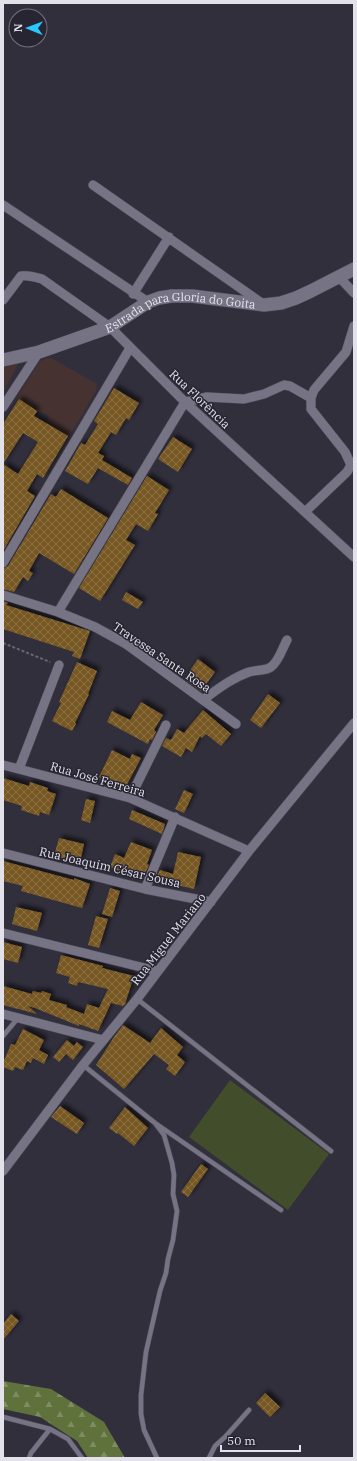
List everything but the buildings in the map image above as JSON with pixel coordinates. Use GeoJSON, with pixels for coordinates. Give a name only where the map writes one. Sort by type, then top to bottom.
{"type":"FeatureCollection","features":[{"type":"Feature","properties":{"kind":"street"},"geometry":{"type":"LineString","coordinates":[[93,184],[169,236],[264,305]]}},
{"type":"Feature","properties":{"kind":"street"},"geometry":{"type":"LineString","coordinates":[[3,205],[20,215],[133,294],[148,302]]}},
{"type":"Feature","properties":{"kind":"street"},"geometry":{"type":"LineString","coordinates":[[133,294],[169,236]]}},
{"type":"Feature","properties":{"kind":"street","name":"Estrada para Gloria do Goita"},"geometry":{"type":"LineString","coordinates":[[3,360],[39,352],[110,327],[148,302],[159,298],[172,296],[192,296],[264,305],[281,303],[296,298],[354,269]]}},
{"type":"Feature","properties":{"kind":"street","name":"Rua Florência"},"geometry":{"type":"LineString","coordinates":[[3,300],[21,276],[31,276],[42,279],[110,327],[185,402],[354,557]]}},
{"type":"Feature","properties":{"kind":"street"},"geometry":{"type":"LineString","coordinates":[[339,277],[354,293]]}},
{"type":"Feature","properties":{"kind":"street"},"geometry":{"type":"LineString","coordinates":[[305,512],[347,472],[353,464],[311,409],[311,398],[314,390],[346,352],[354,326]]}},
{"type":"Feature","properties":{"kind":"street"},"geometry":{"type":"LineString","coordinates":[[3,562],[130,348]]}},
{"type":"Feature","properties":{"kind":"street"},"geometry":{"type":"LineString","coordinates":[[3,407],[39,352]]}},
{"type":"Feature","properties":{"kind":"street"},"geometry":{"type":"LineString","coordinates":[[58,612],[185,402],[207,397],[244,399],[264,394],[284,385],[290,386],[311,398]]}},
{"type":"Feature","properties":{"kind":"street","name":"Travessa Santa Rosa"},"geometry":{"type":"LineString","coordinates":[[3,595],[58,612],[95,627],[126,644],[204,699],[236,724]]}},
{"type":"Feature","properties":{"kind":"street"},"geometry":{"type":"LineString","coordinates":[[204,699],[230,680],[250,672],[267,669],[272,666],[287,640]]}},
{"type":"Feature","properties":{"kind":"street"},"geometry":{"type":"LineString","coordinates":[[19,769],[59,665]]}},
{"type":"Feature","properties":{"kind":"street","name":"Rua Miguel Mariano"},"geometry":{"type":"LineString","coordinates":[[3,1171],[83,1064],[137,999],[157,970],[250,851],[354,723]]}},
{"type":"Feature","properties":{"kind":"street"},"geometry":{"type":"LineString","coordinates":[[130,798],[166,725]]}},
{"type":"Feature","properties":{"kind":"street","name":"Rua José Ferreira"},"geometry":{"type":"LineString","coordinates":[[3,765],[130,798],[250,851]]}},
{"type":"Feature","properties":{"kind":"street"},"geometry":{"type":"LineString","coordinates":[[145,889],[175,817]]}},
{"type":"Feature","properties":{"kind":"street","name":"Rua Joaquim César Sousa"},"geometry":{"type":"LineString","coordinates":[[3,853],[145,889],[211,902]]}},
{"type":"Feature","properties":{"kind":"street"},"geometry":{"type":"LineString","coordinates":[[3,933],[157,970]]}},
{"type":"Feature","properties":{"kind":"street"},"geometry":{"type":"LineString","coordinates":[[3,1014],[103,1040]]}},
{"type":"Feature","properties":{"kind":"lane"},"geometry":{"type":"LineString","coordinates":[[137,999],[332,1151]]}},
{"type":"Feature","properties":{"kind":"lane"},"geometry":{"type":"LineString","coordinates":[[3,1036],[19,1017]]}},
{"type":"Feature","properties":{"kind":"lane"},"geometry":{"type":"LineString","coordinates":[[83,1064],[155,1123],[281,1210]]}},
{"type":"Feature","properties":{"kind":"lane"},"geometry":{"type":"LineString","coordinates":[[155,1123],[164,1134],[172,1163],[174,1175],[173,1194],[177,1211],[166,1273],[160,1291],[146,1352],[141,1395],[141,1414],[144,1430],[157,1458]]}},
{"type":"Feature","properties":{"kind":"lane"},"geometry":{"type":"LineString","coordinates":[[209,1458],[215,1446],[249,1410]]}},
{"type":"Feature","properties":{"kind":"lane"},"geometry":{"type":"LineString","coordinates":[[3,1417],[50,1429],[68,1439],[82,1458]]}},
{"type":"Feature","properties":{"kind":"lane"},"geometry":{"type":"LineString","coordinates":[[30,1458],[31,1453],[50,1429]]}},
{"type":"Feature","properties":{"kind":"path"},"geometry":{"type":"LineString","coordinates":[[3,643],[59,665]]}},
{"type":"Feature","properties":{"kind":"shaded area"},"geometry":{"type":"Polygon","coordinates":[[[23,355],[3,393],[3,360],[23,355]]]}},
{"type":"Feature","properties":{"kind":"shaded area"},"geometry":{"type":"Polygon","coordinates":[[[46,358],[51,358],[97,384],[96,391],[69,437],[46,423],[49,416],[37,411],[17,398],[39,362],[46,358]]]}},
{"type":"Feature","properties":{"kind":"green space"},"geometry":{"type":"Polygon","coordinates":[[[230,1080],[329,1154],[288,1210],[189,1137],[230,1080]]]}},
{"type":"Feature","properties":{"kind":"green space"},"geometry":{"type":"Polygon","coordinates":[[[3,1381],[51,1389],[104,1422],[125,1458],[88,1458],[77,1441],[40,1417],[3,1409],[3,1381]]]}}]}
